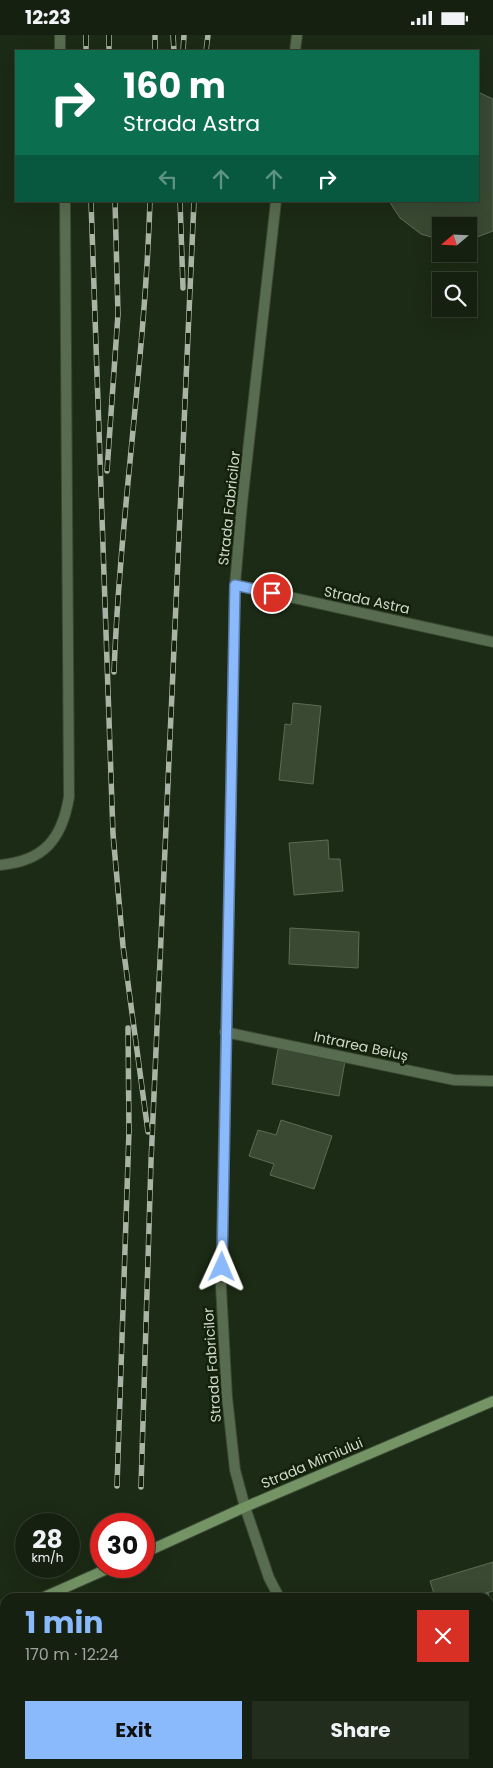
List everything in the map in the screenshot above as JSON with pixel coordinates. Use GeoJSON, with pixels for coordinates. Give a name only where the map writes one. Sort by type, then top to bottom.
{"type":"FeatureCollection","features":[{"type":"Feature","properties":{"kind":"street"},"geometry":{"type":"LineString","coordinates":[[60,35],[60,50]]}},
{"type":"Feature","properties":{"kind":"street"},"geometry":{"type":"LineString","coordinates":[[294,50],[297,35]]}},
{"type":"Feature","properties":{"kind":"street"},"geometry":{"type":"LineString","coordinates":[[0,865],[29,860],[46,849],[58,834],[66,819],[70,797],[65,202]]}},
{"type":"Feature","properties":{"kind":"street","name":"Strada Fabricilor"},"geometry":{"type":"LineString","coordinates":[[276,202],[242,504],[235,585],[225,1032],[222,1296],[227,1397],[235,1470],[245,1507],[269,1578],[277,1593]]}},
{"type":"Feature","properties":{"kind":"street","name":"Strada Astra"},"geometry":{"type":"LineString","coordinates":[[235,585],[493,642]]}},
{"type":"Feature","properties":{"kind":"street","name":"Intrarea Beiuș"},"geometry":{"type":"LineString","coordinates":[[225,1032],[454,1080],[493,1081]]}},
{"type":"Feature","properties":{"kind":"street","name":"Strada Mimiului"},"geometry":{"type":"LineString","coordinates":[[155,1548],[245,1507],[492,1404]]}},
{"type":"Feature","properties":{"kind":"street"},"geometry":{"type":"LineString","coordinates":[[53,1593],[90,1577]]}},
{"type":"Feature","properties":{"kind":"building"},"geometry":{"type":"Polygon","coordinates":[[[479,92],[493,99],[493,231],[478,237],[478,217],[432,217],[432,237],[421,234],[400,218],[390,202],[479,202],[479,92]]]}},
{"type":"Feature","properties":{"kind":"building"},"geometry":{"type":"Polygon","coordinates":[[[293,703],[321,706],[313,784],[279,780],[285,724],[291,725],[293,703]]]}},
{"type":"Feature","properties":{"kind":"building"},"geometry":{"type":"Polygon","coordinates":[[[328,840],[329,859],[340,859],[343,891],[294,895],[289,843],[328,840]]]}},
{"type":"Feature","properties":{"kind":"building"},"geometry":{"type":"Polygon","coordinates":[[[290,928],[359,932],[358,968],[289,964],[290,928]]]}},
{"type":"Feature","properties":{"kind":"building"},"geometry":{"type":"Polygon","coordinates":[[[278,1049],[345,1061],[339,1096],[272,1084],[278,1049]]]}},
{"type":"Feature","properties":{"kind":"building"},"geometry":{"type":"Polygon","coordinates":[[[281,1120],[332,1136],[314,1189],[270,1175],[274,1164],[249,1156],[258,1130],[276,1135],[281,1120]]]}},
{"type":"Feature","properties":{"kind":"building"},"geometry":{"type":"Polygon","coordinates":[[[493,1562],[493,1591],[486,1593],[434,1593],[430,1581],[493,1562]]]}},
{"type":"Feature","properties":{"kind":"railway"},"geometry":{"type":"LineString","coordinates":[[86,35],[86,50]]}},
{"type":"Feature","properties":{"kind":"railway"},"geometry":{"type":"LineString","coordinates":[[109,35],[109,50]]}},
{"type":"Feature","properties":{"kind":"railway"},"geometry":{"type":"LineString","coordinates":[[155,35],[155,50]]}},
{"type":"Feature","properties":{"kind":"railway"},"geometry":{"type":"LineString","coordinates":[[173,35],[174,50]]}},
{"type":"Feature","properties":{"kind":"railway"},"geometry":{"type":"LineString","coordinates":[[183,50],[184,35]]}},
{"type":"Feature","properties":{"kind":"railway"},"geometry":{"type":"LineString","coordinates":[[206,50],[208,35]]}},
{"type":"Feature","properties":{"kind":"railway"},"geometry":{"type":"LineString","coordinates":[[91,202],[113,834],[123,946],[148,1132]]}},
{"type":"Feature","properties":{"kind":"railway"},"geometry":{"type":"LineString","coordinates":[[107,471],[118,314],[115,202]]}},
{"type":"Feature","properties":{"kind":"railway"},"geometry":{"type":"LineString","coordinates":[[114,672],[121,554],[143,319],[150,202]]}},
{"type":"Feature","properties":{"kind":"railway"},"geometry":{"type":"LineString","coordinates":[[180,202],[183,288]]}},
{"type":"Feature","properties":{"kind":"railway"},"geometry":{"type":"LineString","coordinates":[[141,1487],[151,1162],[194,202]]}},
{"type":"Feature","properties":{"kind":"railway"},"geometry":{"type":"LineString","coordinates":[[117,1486],[129,1131],[128,1028]]}},
{"type":"Feature","properties":{"kind":"route"},"geometry":{"type":"LineString","coordinates":[[222,1267],[235,585],[272,593]]}}]}
